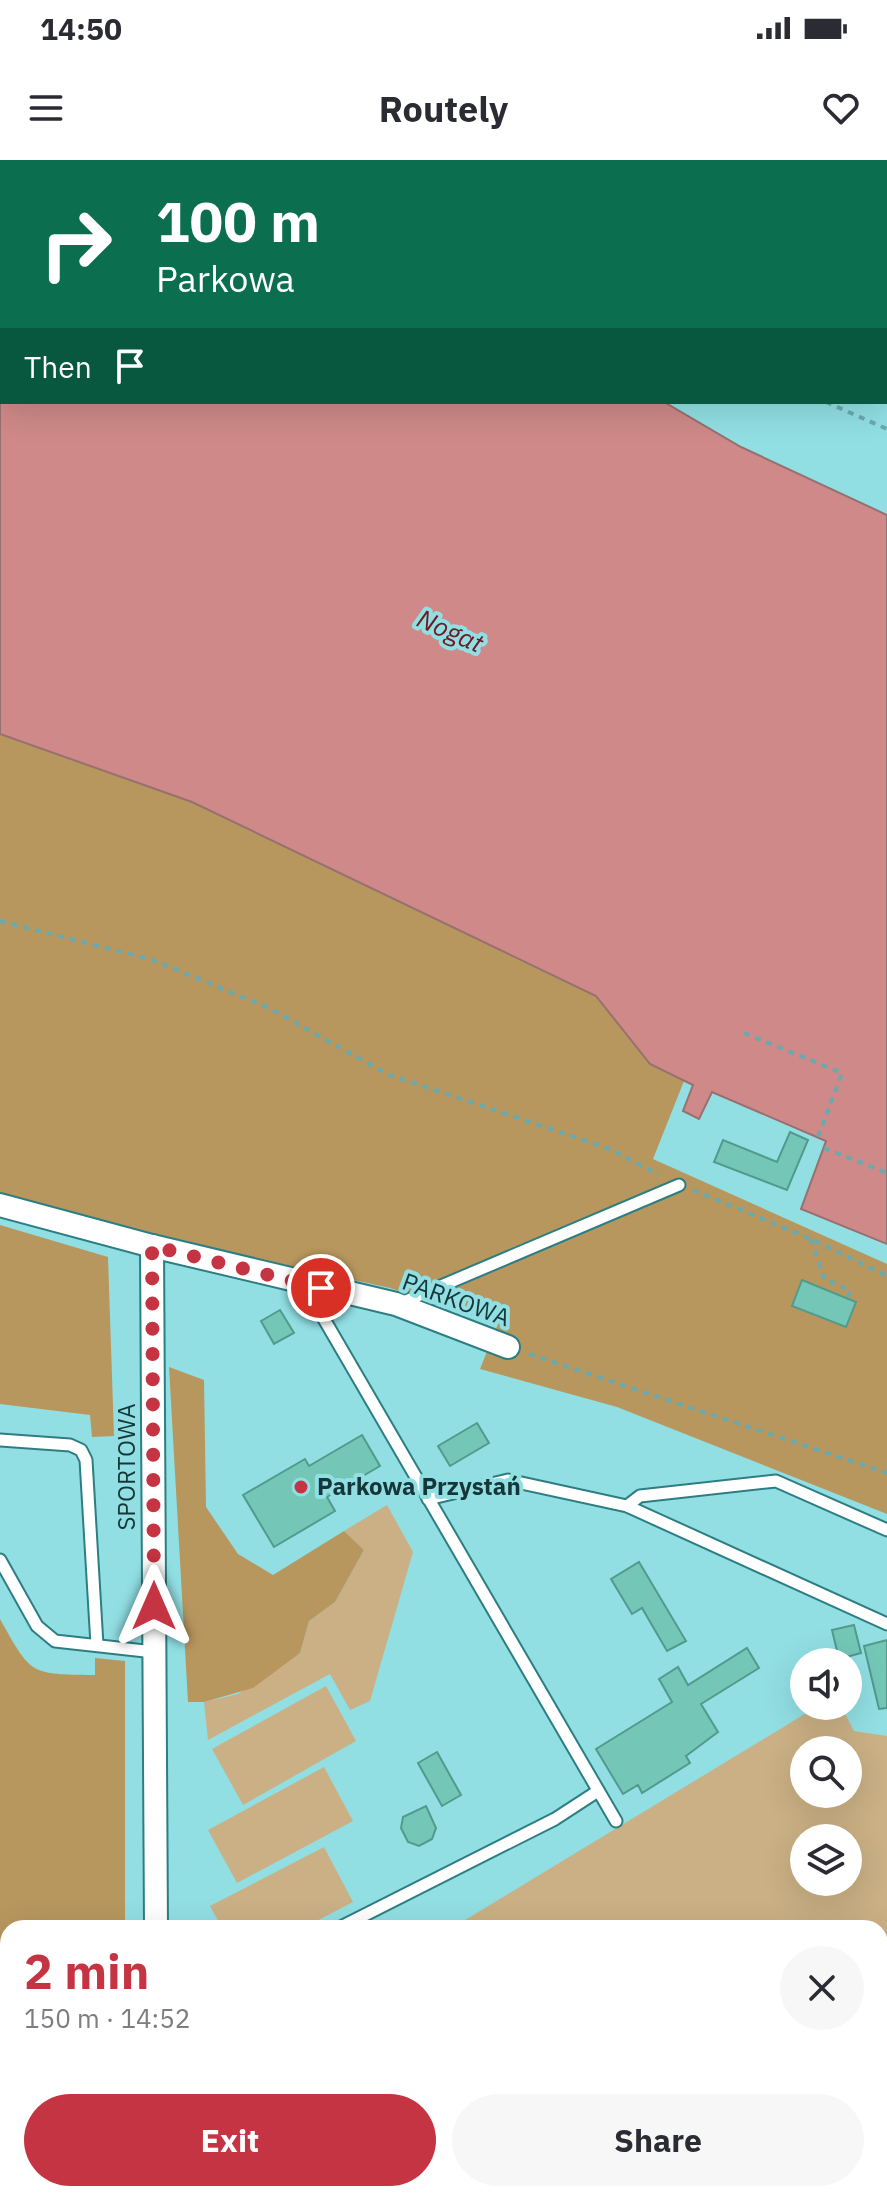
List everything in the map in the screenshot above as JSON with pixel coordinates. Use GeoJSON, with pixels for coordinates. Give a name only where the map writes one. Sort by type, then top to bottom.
{"type":"FeatureCollection","features":[{"type":"Feature","properties":{"kind":"street","name":"PARKOWA"},"geometry":{"type":"LineString","coordinates":[[0,1205],[152,1246],[396,1304],[508,1347]]}},
{"type":"Feature","properties":{"kind":"street","name":"SPORTOWA"},"geometry":{"type":"LineString","coordinates":[[152,1246],[156,1920]]}},
{"type":"Feature","properties":{"kind":"lane"},"geometry":{"type":"LineString","coordinates":[[396,1304],[679,1185]]}},
{"type":"Feature","properties":{"kind":"lane"},"geometry":{"type":"LineString","coordinates":[[321,1288],[324,1319],[616,1821]]}},
{"type":"Feature","properties":{"kind":"lane"},"geometry":{"type":"LineString","coordinates":[[0,1440],[70,1445],[81,1450],[86,1460],[97,1645]]}},
{"type":"Feature","properties":{"kind":"lane"},"geometry":{"type":"LineString","coordinates":[[428,1499],[508,1480],[627,1506],[887,1624]]}},
{"type":"Feature","properties":{"kind":"lane"},"geometry":{"type":"LineString","coordinates":[[627,1506],[640,1496],[776,1481],[887,1530]]}},
{"type":"Feature","properties":{"kind":"lane"},"geometry":{"type":"LineString","coordinates":[[0,1560],[37,1626],[55,1641],[154,1652]]}},
{"type":"Feature","properties":{"kind":"lane"},"geometry":{"type":"LineString","coordinates":[[355,1920],[555,1819],[598,1791]]}},
{"type":"Feature","properties":{"kind":"path"},"geometry":{"type":"LineString","coordinates":[[831,404],[887,429]]}},
{"type":"Feature","properties":{"kind":"path"},"geometry":{"type":"LineString","coordinates":[[0,921],[153,960],[269,1008],[387,1074],[610,1149],[679,1185],[811,1239],[887,1276]]}},
{"type":"Feature","properties":{"kind":"path"},"geometry":{"type":"LineString","coordinates":[[744,1033],[842,1073],[818,1137]]}},
{"type":"Feature","properties":{"kind":"path"},"geometry":{"type":"LineString","coordinates":[[824,1148],[887,1173]]}},
{"type":"Feature","properties":{"kind":"path"},"geometry":{"type":"LineString","coordinates":[[811,1239],[824,1279],[850,1290],[848,1297]]}},
{"type":"Feature","properties":{"kind":"path","name":"PARKOWA"},"geometry":{"type":"LineString","coordinates":[[508,1347],[887,1473]]}},
{"type":"Feature","properties":{"kind":"shaded area"},"geometry":{"type":"Polygon","coordinates":[[[0,734],[192,802],[597,996],[650,1064],[684,1081],[653,1159],[887,1264],[887,1514],[617,1407],[480,1369],[498,1324],[390,1288],[0,1202],[0,734]]]}},
{"type":"Feature","properties":{"kind":"shaded area"},"geometry":{"type":"Polygon","coordinates":[[[0,1225],[108,1257],[114,1436],[92,1437],[90,1415],[0,1404],[0,1225]]]}},
{"type":"Feature","properties":{"kind":"shaded area"},"geometry":{"type":"Polygon","coordinates":[[[169,1367],[204,1380],[206,1507],[238,1554],[273,1575],[344,1531],[364,1550],[335,1602],[309,1621],[300,1653],[253,1688],[204,1702],[188,1702],[169,1367]]]}},
{"type":"Feature","properties":{"kind":"shaded area"},"geometry":{"type":"Polygon","coordinates":[[[387,1505],[413,1552],[370,1701],[350,1710],[330,1674],[208,1740],[204,1702],[238,1694],[300,1653],[309,1621],[335,1602],[364,1550],[344,1531],[387,1505]]]}},
{"type":"Feature","properties":{"kind":"shaded area"},"geometry":{"type":"Polygon","coordinates":[[[0,1619],[27,1662],[45,1672],[95,1675],[95,1658],[125,1661],[125,1920],[0,1920],[0,1619]]]}},
{"type":"Feature","properties":{"kind":"shaded area"},"geometry":{"type":"Polygon","coordinates":[[[326,1686],[356,1741],[243,1805],[212,1749],[326,1686]]]}},
{"type":"Feature","properties":{"kind":"shaded area"},"geometry":{"type":"Polygon","coordinates":[[[795,1720],[848,1720],[854,1731],[887,1736],[887,1920],[465,1920],[795,1720]]]}},
{"type":"Feature","properties":{"kind":"shaded area"},"geometry":{"type":"Polygon","coordinates":[[[324,1767],[353,1821],[237,1883],[208,1830],[324,1767]]]}},
{"type":"Feature","properties":{"kind":"shaded area"},"geometry":{"type":"Polygon","coordinates":[[[324,1847],[353,1902],[318,1920],[218,1920],[210,1906],[324,1847]]]}},
{"type":"Feature","properties":{"kind":"water","name":"Nogat"},"geometry":{"type":"Polygon","coordinates":[[[0,404],[667,404],[741,447],[887,515],[887,1244],[801,1209],[826,1141],[712,1092],[699,1119],[683,1111],[693,1085],[650,1064],[596,996],[192,802],[0,734],[0,404]]]}},
{"type":"Feature","properties":{"kind":"building"},"geometry":{"type":"Polygon","coordinates":[[[790,1132],[808,1140],[787,1190],[714,1162],[723,1140],[777,1162],[790,1132]]]}},
{"type":"Feature","properties":{"kind":"building"},"geometry":{"type":"Polygon","coordinates":[[[802,1280],[856,1302],[846,1327],[792,1306],[802,1280]]]}},
{"type":"Feature","properties":{"kind":"building"},"geometry":{"type":"Polygon","coordinates":[[[280,1310],[294,1333],[274,1344],[261,1321],[280,1310]]]}},
{"type":"Feature","properties":{"kind":"building"},"geometry":{"type":"Polygon","coordinates":[[[477,1423],[489,1443],[450,1466],[438,1446],[477,1423]]]}},
{"type":"Feature","properties":{"kind":"building","name":"Parkowa Przystań"},"geometry":{"type":"Polygon","coordinates":[[[362,1435],[380,1466],[327,1497],[335,1511],[274,1547],[243,1495],[305,1459],[309,1466],[362,1435]]]}},
{"type":"Feature","properties":{"kind":"building"},"geometry":{"type":"Polygon","coordinates":[[[639,1562],[686,1641],[667,1651],[642,1608],[632,1614],[611,1579],[639,1562]]]}},
{"type":"Feature","properties":{"kind":"building"},"geometry":{"type":"Polygon","coordinates":[[[854,1625],[860,1648],[836,1648],[832,1630],[854,1625]]]}},
{"type":"Feature","properties":{"kind":"building"},"geometry":{"type":"Polygon","coordinates":[[[887,1640],[887,1708],[879,1709],[864,1646],[887,1640]]]}},
{"type":"Feature","properties":{"kind":"building"},"geometry":{"type":"Polygon","coordinates":[[[747,1648],[759,1668],[701,1704],[718,1732],[686,1756],[690,1763],[642,1793],[638,1785],[623,1794],[596,1749],[672,1702],[659,1679],[678,1667],[688,1685],[747,1648]]]}},
{"type":"Feature","properties":{"kind":"building"},"geometry":{"type":"Polygon","coordinates":[[[437,1752],[461,1795],[442,1806],[418,1763],[437,1752]]]}},
{"type":"Feature","properties":{"kind":"building"},"geometry":{"type":"Polygon","coordinates":[[[426,1806],[436,1828],[432,1839],[419,1846],[408,1842],[401,1828],[403,1817],[426,1806]]]}},
{"type":"Feature","properties":{"kind":"place","name":"Parkowa Przystań"},"geometry":{"type":"Point","coordinates":[301,1487]}},
{"type":"Feature","properties":{"kind":"route"},"geometry":{"type":"LineString","coordinates":[[154,1606],[152,1246],[321,1288]]}}]}
